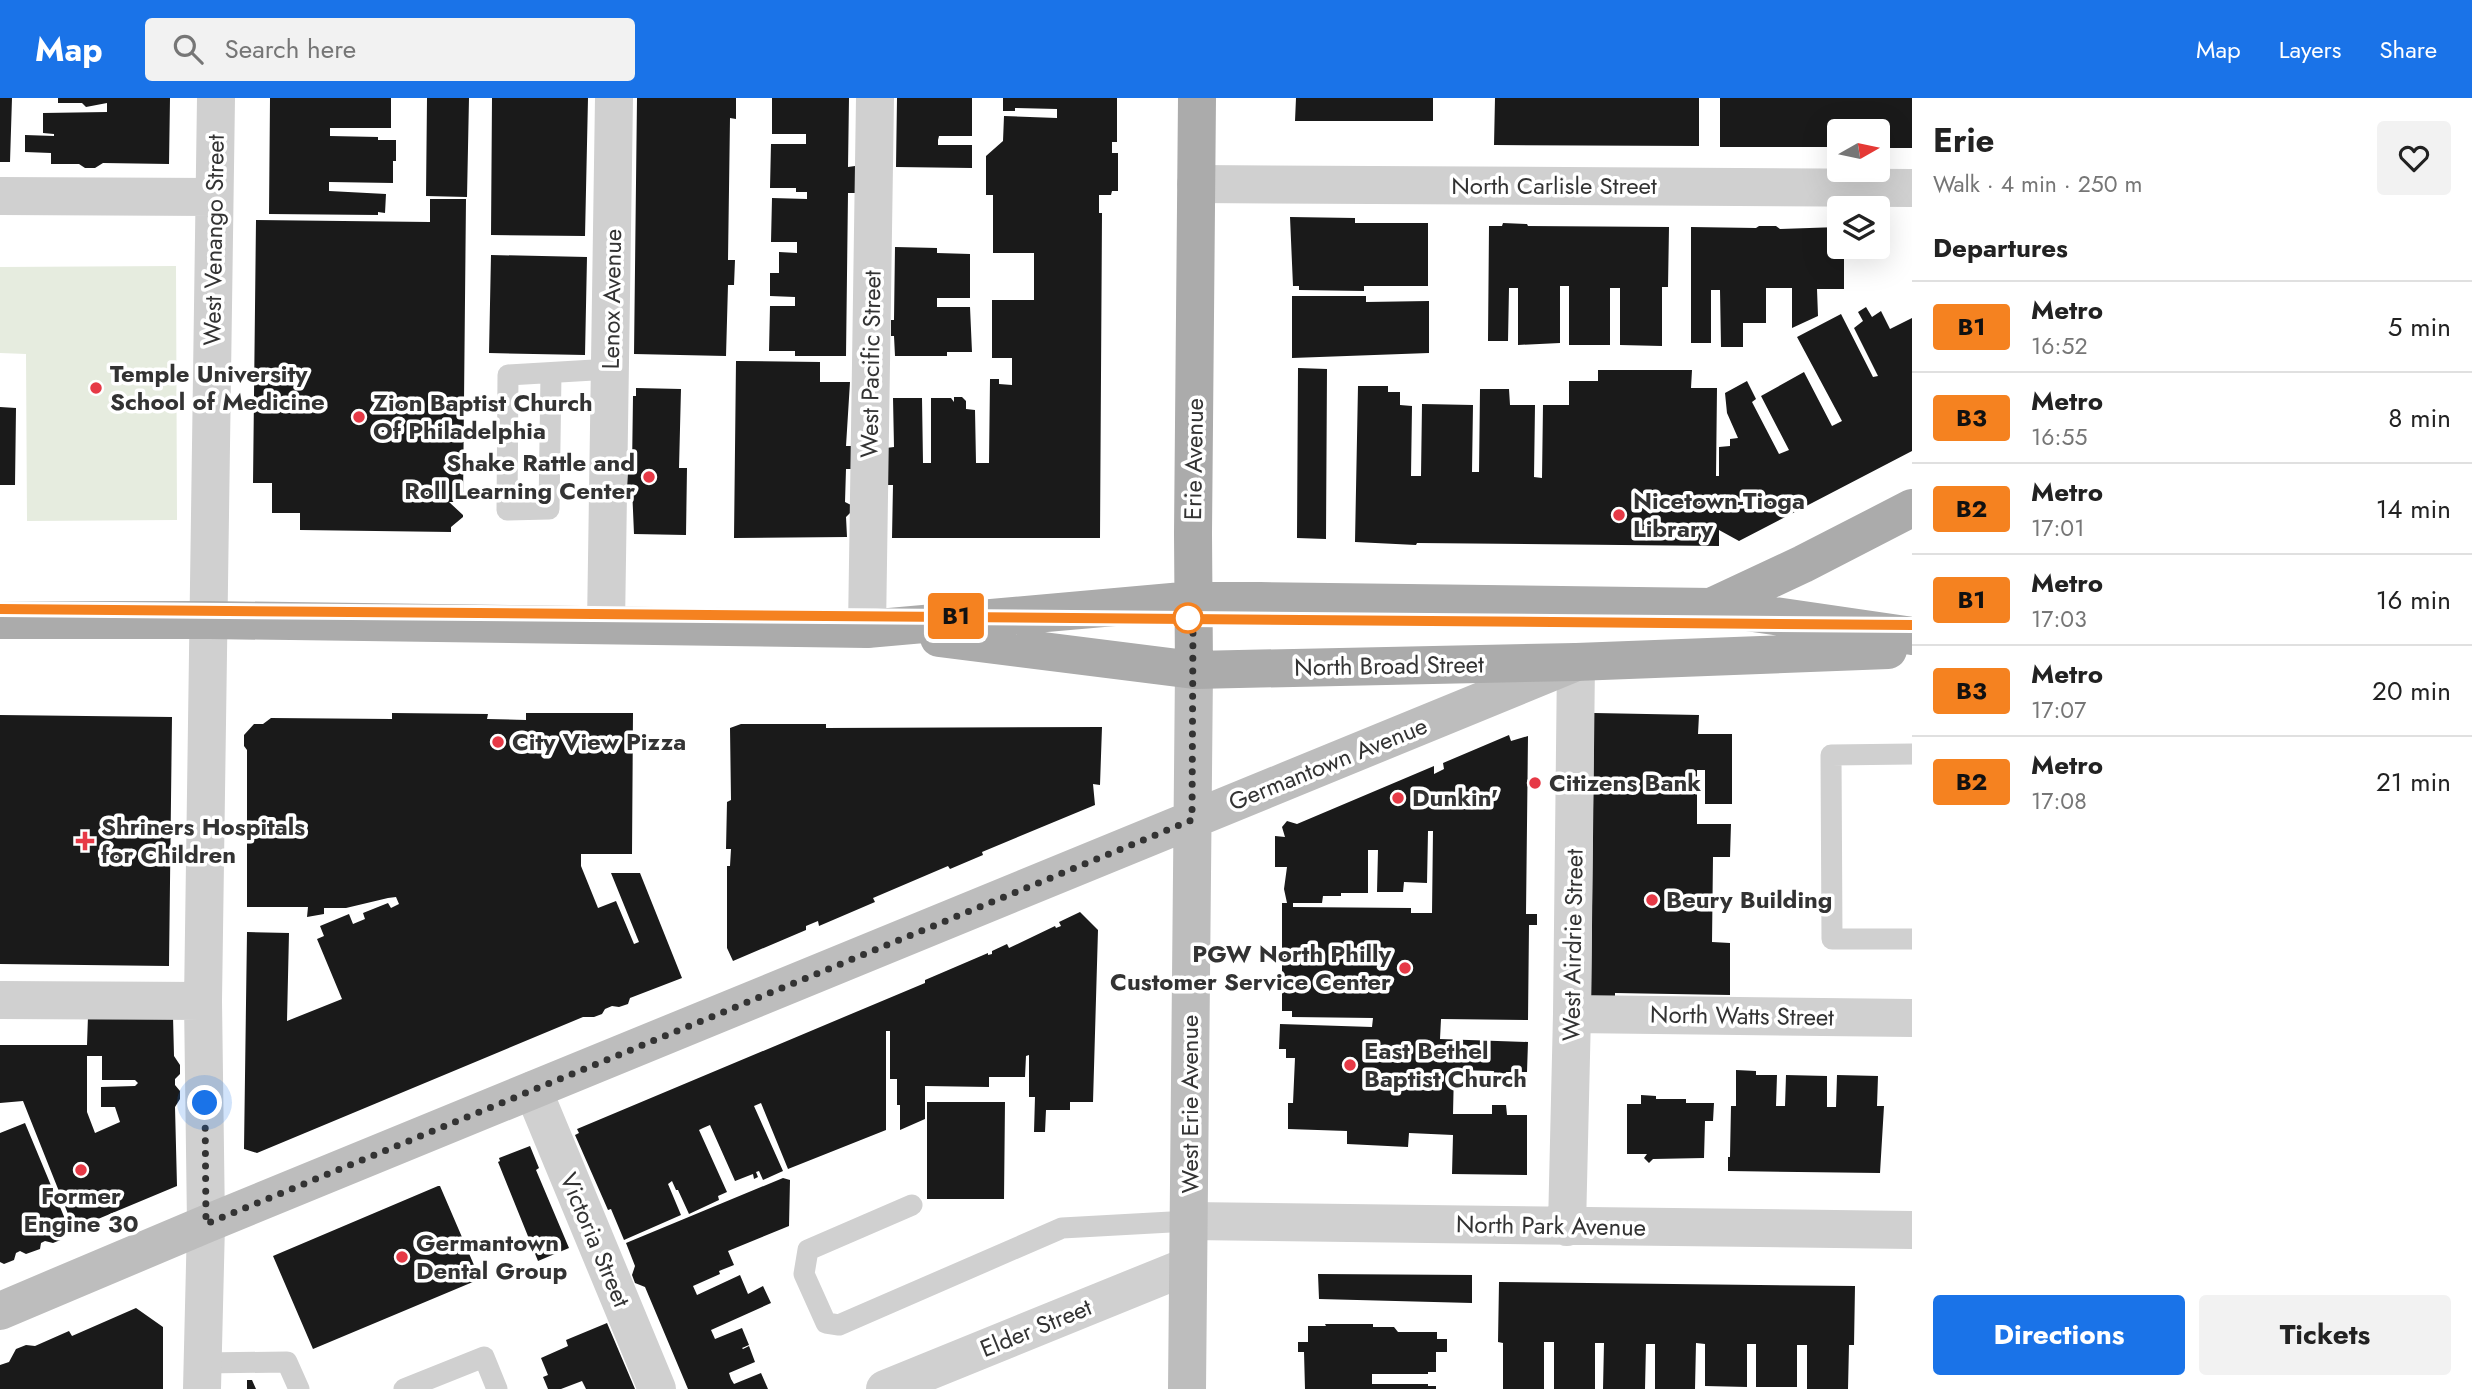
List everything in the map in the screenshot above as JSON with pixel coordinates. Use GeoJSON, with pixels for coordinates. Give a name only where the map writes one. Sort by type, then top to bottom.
{"type":"FeatureCollection","features":[{"type":"Feature","properties":{"kind":"main road","name":"Erie Avenue"},"geometry":{"type":"LineString","coordinates":[[1194,670],[1197,98]]}},
{"type":"Feature","properties":{"kind":"main road","name":"Germantown Avenue"},"geometry":{"type":"LineString","coordinates":[[1576,662],[1712,607],[1912,508]]}},
{"type":"Feature","properties":{"kind":"main road","name":"North Broad Street"},"geometry":{"type":"LineString","coordinates":[[0,620],[209,620],[867,629],[1193,600],[1712,607],[1912,636]]}},
{"type":"Feature","properties":{"kind":"main road","name":"North Broad Street"},"geometry":{"type":"LineString","coordinates":[[867,629],[1194,670],[1576,662],[1912,649]]}},
{"type":"Feature","properties":{"kind":"street","name":"West Venango Street"},"geometry":{"type":"LineString","coordinates":[[203,1376],[206,1224],[203,1002],[216,98]]}},
{"type":"Feature","properties":{"kind":"street","name":"Lenox Avenue"},"geometry":{"type":"LineString","coordinates":[[606,625],[614,98]]}},
{"type":"Feature","properties":{"kind":"street","name":"West Pacific Street"},"geometry":{"type":"LineString","coordinates":[[867,629],[875,98]]}},
{"type":"Feature","properties":{"kind":"street","name":"North Carlisle Street"},"geometry":{"type":"LineString","coordinates":[[1196,184],[1912,188]]}},
{"type":"Feature","properties":{"kind":"street"},"geometry":{"type":"LineString","coordinates":[[0,196],[214,198]]}},
{"type":"Feature","properties":{"kind":"street","name":"Germantown Avenue"},"geometry":{"type":"LineString","coordinates":[[0,1311],[1576,662]]}},
{"type":"Feature","properties":{"kind":"street","name":"West Airdrie Street"},"geometry":{"type":"LineString","coordinates":[[1567,1227],[1576,662]]}},
{"type":"Feature","properties":{"kind":"street","name":"Erie Avenue"},"geometry":{"type":"LineString","coordinates":[[1192,820],[1194,670]]}},
{"type":"Feature","properties":{"kind":"street","name":"West Erie Avenue"},"geometry":{"type":"LineString","coordinates":[[1187,1389],[1192,820]]}},
{"type":"Feature","properties":{"kind":"street"},"geometry":{"type":"LineString","coordinates":[[0,1000],[203,1002]]}},
{"type":"Feature","properties":{"kind":"street","name":"North Watts Street"},"geometry":{"type":"LineString","coordinates":[[1572,1014],[1912,1018]]}},
{"type":"Feature","properties":{"kind":"street","name":"Victoria Street"},"geometry":{"type":"LineString","coordinates":[[533,1090],[656,1389]]}},
{"type":"Feature","properties":{"kind":"street","name":"North Park Avenue"},"geometry":{"type":"LineString","coordinates":[[1189,1221],[1912,1230]]}},
{"type":"Feature","properties":{"kind":"street","name":"Elder Street"},"geometry":{"type":"LineString","coordinates":[[885,1389],[1178,1270],[1188,1270]]}},
{"type":"Feature","properties":{"kind":"lane"},"geometry":{"type":"LineString","coordinates":[[551,374],[549,509],[507,510],[508,375],[611,369]]}},
{"type":"Feature","properties":{"kind":"lane"},"geometry":{"type":"LineString","coordinates":[[1912,754],[1831,755],[1832,939],[1912,939]]}},
{"type":"Feature","properties":{"kind":"lane"},"geometry":{"type":"LineString","coordinates":[[912,1205],[807,1250],[804,1274],[826,1323],[839,1325],[1062,1228],[1189,1221]]}},
{"type":"Feature","properties":{"kind":"lane"},"geometry":{"type":"LineString","coordinates":[[404,1389],[484,1357],[497,1389]]}},
{"type":"Feature","properties":{"kind":"lane"},"geometry":{"type":"LineString","coordinates":[[203,1376],[287,1362],[299,1389]]}},
{"type":"Feature","properties":{"kind":"shaded area"},"geometry":{"type":"Polygon","coordinates":[[[176,266],[177,520],[27,521],[26,354],[0,353],[0,267],[176,266]]]}},
{"type":"Feature","properties":{"kind":"building"},"geometry":{"type":"Polygon","coordinates":[[[0,98],[12,98],[10,162],[0,162],[0,98]]]}},
{"type":"Feature","properties":{"kind":"building"},"geometry":{"type":"Polygon","coordinates":[[[58,98],[170,98],[169,164],[103,163],[95,168],[85,168],[79,164],[51,164],[51,153],[25,152],[25,135],[54,136],[43,133],[43,113],[107,112],[107,103],[86,107],[82,103],[58,103],[58,98]]]}},
{"type":"Feature","properties":{"kind":"building"},"geometry":{"type":"Polygon","coordinates":[[[270,98],[391,98],[391,128],[330,128],[330,136],[396,140],[393,183],[329,182],[329,191],[386,194],[385,213],[269,214],[270,98]]]}},
{"type":"Feature","properties":{"kind":"building"},"geometry":{"type":"Polygon","coordinates":[[[427,98],[469,98],[467,197],[426,196],[427,98]]]}},
{"type":"Feature","properties":{"kind":"building"},"geometry":{"type":"Polygon","coordinates":[[[492,98],[588,98],[585,236],[491,235],[492,98]]]}},
{"type":"Feature","properties":{"kind":"building"},"geometry":{"type":"Polygon","coordinates":[[[637,98],[736,98],[736,119],[730,118],[728,260],[735,260],[734,285],[728,285],[726,356],[634,354],[637,98]]]}},
{"type":"Feature","properties":{"kind":"building"},"geometry":{"type":"Polygon","coordinates":[[[772,98],[849,98],[848,167],[855,166],[855,193],[848,193],[846,356],[795,356],[795,351],[769,351],[770,306],[795,306],[795,297],[770,296],[770,273],[779,273],[779,252],[797,253],[797,242],[771,242],[772,198],[807,199],[807,192],[796,192],[796,188],[770,188],[771,144],[806,144],[806,134],[772,134],[772,98]]]}},
{"type":"Feature","properties":{"kind":"building"},"geometry":{"type":"Polygon","coordinates":[[[897,98],[972,98],[972,136],[939,136],[938,145],[972,145],[972,168],[896,167],[897,98]]]}},
{"type":"Feature","properties":{"kind":"building"},"geometry":{"type":"Polygon","coordinates":[[[1003,98],[1117,98],[1117,142],[1112,142],[1112,153],[1118,153],[1118,191],[1112,191],[1111,195],[1099,195],[1099,213],[1102,213],[1100,538],[892,538],[893,485],[887,485],[886,448],[894,447],[893,398],[922,398],[923,463],[931,463],[931,398],[951,398],[954,402],[954,397],[962,397],[966,401],[966,409],[975,410],[976,463],[989,463],[990,379],[999,379],[999,384],[1012,385],[1012,358],[992,358],[992,300],[1034,300],[1034,253],[993,253],[993,195],[986,195],[986,156],[1003,141],[1004,116],[1057,118],[1057,109],[1015,108],[1015,111],[1003,111],[1003,98]]]}},
{"type":"Feature","properties":{"kind":"building"},"geometry":{"type":"Polygon","coordinates":[[[1296,98],[1433,98],[1433,121],[1295,121],[1296,98]]]}},
{"type":"Feature","properties":{"kind":"building"},"geometry":{"type":"Polygon","coordinates":[[[1495,98],[1699,98],[1699,146],[1494,145],[1495,98]]]}},
{"type":"Feature","properties":{"kind":"building"},"geometry":{"type":"Polygon","coordinates":[[[1720,98],[1912,98],[1912,148],[1890,148],[1890,119],[1827,119],[1827,147],[1720,147],[1720,98]]]}},
{"type":"Feature","properties":{"kind":"building","name":"Zion Baptist Church Of Philadelphia"},"geometry":{"type":"Polygon","coordinates":[[[430,199],[466,199],[463,502],[449,502],[463,517],[451,527],[451,532],[300,530],[300,513],[272,513],[272,483],[253,483],[256,220],[430,222],[430,199]]]}},
{"type":"Feature","properties":{"kind":"building"},"geometry":{"type":"Polygon","coordinates":[[[1290,217],[1355,218],[1355,223],[1428,223],[1428,286],[1364,286],[1364,291],[1299,290],[1299,286],[1293,286],[1290,217]]]}},
{"type":"Feature","properties":{"kind":"building"},"geometry":{"type":"Polygon","coordinates":[[[1503,223],[1528,226],[1669,227],[1668,287],[1662,287],[1662,346],[1620,345],[1620,288],[1610,288],[1610,345],[1569,345],[1569,286],[1560,286],[1560,343],[1518,345],[1518,288],[1509,288],[1508,341],[1488,341],[1489,226],[1502,226],[1503,223]]]}},
{"type":"Feature","properties":{"kind":"building"},"geometry":{"type":"Polygon","coordinates":[[[1691,227],[1827,227],[1827,259],[1844,259],[1844,289],[1817,289],[1818,316],[1792,328],[1792,288],[1766,288],[1766,323],[1743,323],[1743,347],[1721,347],[1720,290],[1711,290],[1711,343],[1691,343],[1691,227]]]}},
{"type":"Feature","properties":{"kind":"building"},"geometry":{"type":"Polygon","coordinates":[[[895,247],[937,248],[937,253],[970,254],[970,298],[937,298],[937,307],[970,307],[972,352],[947,352],[947,356],[895,356],[891,320],[894,320],[895,247]]]}},
{"type":"Feature","properties":{"kind":"building"},"geometry":{"type":"Polygon","coordinates":[[[491,255],[587,257],[585,355],[489,353],[491,255]]]}},
{"type":"Feature","properties":{"kind":"building"},"geometry":{"type":"Polygon","coordinates":[[[1292,296],[1366,296],[1366,302],[1429,301],[1429,353],[1292,358],[1292,296]]]}},
{"type":"Feature","properties":{"kind":"building"},"geometry":{"type":"Polygon","coordinates":[[[1866,307],[1872,317],[1881,311],[1890,329],[1912,318],[1912,451],[1739,541],[1719,530],[1719,546],[1416,545],[1355,542],[1358,386],[1388,386],[1388,392],[1400,392],[1400,405],[1412,406],[1411,476],[1421,476],[1422,404],[1473,405],[1472,472],[1479,472],[1480,389],[1509,389],[1510,405],[1535,405],[1534,477],[1542,478],[1543,405],[1569,405],[1569,381],[1598,381],[1598,370],[1692,370],[1691,388],[1717,388],[1716,476],[1719,476],[1719,447],[1730,446],[1730,439],[1738,438],[1727,413],[1725,393],[1747,381],[1756,399],[1752,402],[1779,454],[1789,450],[1761,396],[1804,372],[1832,426],[1842,421],[1797,337],[1841,314],[1873,377],[1878,376],[1854,328],[1863,321],[1858,312],[1866,307]]]}},
{"type":"Feature","properties":{"kind":"building"},"geometry":{"type":"Polygon","coordinates":[[[736,361],[820,362],[820,382],[850,382],[846,446],[853,446],[853,469],[846,469],[845,502],[851,505],[852,511],[846,517],[847,537],[734,538],[736,361]]]}},
{"type":"Feature","properties":{"kind":"building"},"geometry":{"type":"Polygon","coordinates":[[[1298,368],[1327,369],[1326,539],[1297,538],[1298,368]]]}},
{"type":"Feature","properties":{"kind":"building"},"geometry":{"type":"Polygon","coordinates":[[[636,388],[681,389],[679,468],[687,468],[686,535],[634,534],[632,487],[627,487],[628,469],[632,469],[633,396],[636,396],[636,388]]]}},
{"type":"Feature","properties":{"kind":"building"},"geometry":{"type":"Polygon","coordinates":[[[0,407],[16,408],[15,485],[0,485],[0,407]]]}},
{"type":"Feature","properties":{"kind":"building"},"geometry":{"type":"Polygon","coordinates":[[[392,713],[488,714],[487,719],[526,720],[526,713],[633,713],[632,854],[581,854],[581,866],[598,908],[616,901],[634,944],[639,942],[611,873],[640,873],[682,978],[630,998],[628,1004],[612,1006],[594,1017],[583,1017],[257,1153],[244,1149],[247,932],[289,933],[287,1021],[342,999],[317,939],[324,936],[320,926],[349,914],[353,924],[365,919],[363,913],[388,903],[391,908],[399,904],[396,897],[388,898],[346,908],[324,908],[324,914],[307,917],[308,907],[247,907],[247,750],[244,746],[244,735],[254,724],[263,724],[271,718],[392,719],[392,713]]]}},
{"type":"Feature","properties":{"kind":"building","name":"Beury Building"},"geometry":{"type":"Polygon","coordinates":[[[1594,713],[1699,715],[1698,734],[1732,734],[1732,804],[1705,804],[1705,770],[1697,770],[1697,824],[1731,824],[1730,857],[1713,857],[1712,942],[1730,943],[1730,995],[1615,993],[1615,1004],[1591,1004],[1594,713]]]}},
{"type":"Feature","properties":{"kind":"building","name":"Shriners Hospitals for Children"},"geometry":{"type":"Polygon","coordinates":[[[0,715],[172,717],[169,966],[0,964],[0,715]]]}},
{"type":"Feature","properties":{"kind":"building"},"geometry":{"type":"Polygon","coordinates":[[[741,724],[826,724],[826,728],[1102,727],[1100,785],[1093,784],[1095,805],[982,852],[983,855],[950,869],[948,866],[873,898],[875,902],[819,926],[818,921],[806,926],[806,930],[733,961],[727,948],[727,866],[730,866],[731,849],[726,849],[727,802],[731,800],[730,728],[741,724]]]}},
{"type":"Feature","properties":{"kind":"building"},"geometry":{"type":"Polygon","coordinates":[[[1509,735],[1511,741],[1528,736],[1526,914],[1537,914],[1537,925],[1529,925],[1528,1020],[1441,1019],[1440,1039],[1528,1042],[1527,1072],[1506,1072],[1506,1081],[1493,1081],[1494,1071],[1454,1070],[1453,1114],[1492,1114],[1492,1105],[1506,1105],[1507,1115],[1527,1115],[1527,1175],[1452,1174],[1453,1135],[1409,1133],[1408,1147],[1347,1144],[1347,1131],[1288,1129],[1288,1103],[1293,1103],[1295,1058],[1286,1058],[1286,1049],[1279,1049],[1280,1024],[1372,1027],[1373,1018],[1292,1017],[1292,1011],[1282,1011],[1282,903],[1287,903],[1284,889],[1287,867],[1275,867],[1275,836],[1285,837],[1282,827],[1287,821],[1297,824],[1434,766],[1434,774],[1444,769],[1443,763],[1509,735]],[[1428,831],[1427,883],[1404,882],[1403,892],[1377,892],[1378,850],[1368,850],[1368,893],[1323,896],[1322,903],[1293,903],[1293,907],[1411,908],[1411,913],[1432,913],[1433,831],[1428,831]]]}},
{"type":"Feature","properties":{"kind":"building"},"geometry":{"type":"Polygon","coordinates":[[[1080,912],[1098,930],[1093,1102],[1070,1102],[1070,1110],[1046,1110],[1045,1132],[1034,1132],[1035,1097],[1029,1097],[1029,1055],[1026,1056],[1025,1077],[989,1077],[989,1087],[925,1086],[925,1119],[900,1130],[897,1079],[890,1079],[890,1031],[886,1031],[886,1130],[788,1169],[761,1103],[754,1106],[783,1171],[763,1180],[759,1171],[756,1172],[758,1177],[754,1179],[753,1174],[735,1181],[710,1125],[703,1128],[699,1130],[727,1192],[718,1196],[719,1200],[689,1214],[672,1181],[668,1184],[681,1215],[624,1240],[575,1135],[579,1133],[577,1129],[925,983],[925,980],[988,953],[992,954],[992,951],[1007,944],[1009,948],[1055,926],[1061,926],[1059,922],[1080,912]]]}},
{"type":"Feature","properties":{"kind":"building"},"geometry":{"type":"Polygon","coordinates":[[[88,1016],[173,1016],[174,1056],[180,1065],[180,1074],[175,1079],[175,1085],[180,1091],[180,1099],[175,1107],[177,1186],[74,1229],[23,1101],[0,1103],[0,1045],[87,1045],[88,1016]],[[87,1056],[87,1112],[95,1133],[120,1122],[115,1107],[101,1107],[101,1087],[135,1086],[138,1083],[135,1080],[102,1080],[102,1056],[87,1056]]]}},
{"type":"Feature","properties":{"kind":"building"},"geometry":{"type":"Polygon","coordinates":[[[1736,1070],[1756,1071],[1756,1075],[1777,1075],[1776,1106],[1785,1106],[1786,1075],[1827,1076],[1827,1107],[1836,1107],[1837,1075],[1878,1076],[1877,1106],[1884,1106],[1880,1173],[1728,1171],[1731,1106],[1736,1106],[1736,1070]]]}},
{"type":"Feature","properties":{"kind":"building"},"geometry":{"type":"Polygon","coordinates":[[[1641,1095],[1656,1096],[1656,1099],[1686,1099],[1686,1103],[1714,1103],[1713,1121],[1705,1121],[1704,1158],[1653,1159],[1649,1163],[1644,1158],[1647,1154],[1627,1154],[1627,1104],[1641,1104],[1641,1095]]]}},
{"type":"Feature","properties":{"kind":"building"},"geometry":{"type":"Polygon","coordinates":[[[927,1102],[1005,1102],[1004,1199],[927,1199],[927,1102]]]}},
{"type":"Feature","properties":{"kind":"building"},"geometry":{"type":"Polygon","coordinates":[[[25,1123],[70,1231],[66,1232],[63,1239],[53,1243],[41,1243],[40,1249],[26,1254],[20,1251],[16,1253],[14,1260],[4,1264],[0,1262],[0,1133],[25,1123]]]}},
{"type":"Feature","properties":{"kind":"building"},"geometry":{"type":"Polygon","coordinates":[[[530,1146],[539,1168],[536,1170],[569,1248],[538,1261],[498,1162],[499,1158],[530,1146]]]}},
{"type":"Feature","properties":{"kind":"building"},"geometry":{"type":"Polygon","coordinates":[[[783,1178],[790,1180],[789,1226],[728,1251],[734,1265],[693,1286],[697,1295],[740,1275],[748,1294],[763,1286],[771,1303],[711,1330],[715,1339],[742,1328],[749,1345],[742,1348],[749,1346],[755,1362],[729,1373],[731,1379],[734,1384],[761,1373],[768,1389],[688,1389],[645,1287],[635,1283],[632,1275],[635,1266],[626,1243],[783,1178]]]}},
{"type":"Feature","properties":{"kind":"building"},"geometry":{"type":"Polygon","coordinates":[[[438,1186],[480,1279],[313,1349],[273,1256],[438,1186]]]}},
{"type":"Feature","properties":{"kind":"building"},"geometry":{"type":"Polygon","coordinates":[[[1318,1274],[1472,1275],[1472,1303],[1319,1299],[1318,1274]]]}},
{"type":"Feature","properties":{"kind":"building"},"geometry":{"type":"Polygon","coordinates":[[[1499,1282],[1855,1286],[1854,1345],[1849,1345],[1848,1389],[1807,1389],[1807,1345],[1797,1345],[1797,1387],[1756,1387],[1756,1344],[1747,1344],[1747,1387],[1705,1386],[1705,1344],[1696,1343],[1695,1389],[1655,1389],[1655,1344],[1646,1344],[1645,1389],[1603,1389],[1604,1343],[1595,1343],[1595,1389],[1554,1389],[1554,1342],[1544,1342],[1544,1389],[1503,1389],[1503,1343],[1498,1342],[1499,1282]]]}},
{"type":"Feature","properties":{"kind":"building"},"geometry":{"type":"Polygon","coordinates":[[[136,1308],[163,1327],[163,1389],[0,1389],[0,1365],[9,1362],[16,1349],[26,1345],[35,1346],[69,1331],[72,1336],[136,1308]]]}},
{"type":"Feature","properties":{"kind":"building"},"geometry":{"type":"Polygon","coordinates":[[[607,1323],[635,1389],[586,1389],[582,1381],[561,1389],[548,1389],[543,1377],[548,1375],[541,1358],[568,1346],[566,1340],[607,1323]]]}},
{"type":"Feature","properties":{"kind":"building"},"geometry":{"type":"Polygon","coordinates":[[[1325,1324],[1373,1324],[1373,1327],[1394,1327],[1398,1332],[1437,1332],[1437,1339],[1447,1339],[1447,1352],[1436,1352],[1436,1372],[1372,1374],[1372,1384],[1428,1384],[1436,1386],[1436,1389],[1305,1389],[1304,1352],[1298,1352],[1298,1342],[1308,1342],[1308,1326],[1326,1326],[1325,1324]]]}},
{"type":"Feature","properties":{"kind":"building"},"geometry":{"type":"Polygon","coordinates":[[[247,1380],[252,1380],[256,1389],[247,1389],[247,1380]]]}},
{"type":"Feature","properties":{"kind":"metro line","name":"B1"},"geometry":{"type":"LineString","coordinates":[[0,609],[1912,625]]}},
{"type":"Feature","properties":{"kind":"place","name":"Temple University School of Medicine"},"geometry":{"type":"Point","coordinates":[96,388]}},
{"type":"Feature","properties":{"kind":"place","name":"Zion Baptist Church Of Philadelphia"},"geometry":{"type":"Point","coordinates":[359,417]}},
{"type":"Feature","properties":{"kind":"place","name":"Shake Rattle and Roll Learning Center"},"geometry":{"type":"Point","coordinates":[649,477]}},
{"type":"Feature","properties":{"kind":"place","name":"Nicetown-Tioga Library"},"geometry":{"type":"Point","coordinates":[1619,515]}},
{"type":"Feature","properties":{"kind":"place","name":"City View Pizza"},"geometry":{"type":"Point","coordinates":[498,742]}},
{"type":"Feature","properties":{"kind":"place","name":"Citizens Bank"},"geometry":{"type":"Point","coordinates":[1535,783]}},
{"type":"Feature","properties":{"kind":"place","name":"Dunkin'"},"geometry":{"type":"Point","coordinates":[1398,798]}},
{"type":"Feature","properties":{"kind":"place","name":"Shriners Hospitals for Children"},"geometry":{"type":"Point","coordinates":[85,841]}},
{"type":"Feature","properties":{"kind":"place","name":"Beury Building"},"geometry":{"type":"Point","coordinates":[1652,900]}},
{"type":"Feature","properties":{"kind":"place","name":"PGW North Philly Customer Service Center"},"geometry":{"type":"Point","coordinates":[1405,968]}},
{"type":"Feature","properties":{"kind":"place","name":"East Bethel Baptist Church"},"geometry":{"type":"Point","coordinates":[1350,1065]}},
{"type":"Feature","properties":{"kind":"place","name":"Former Engine 30"},"geometry":{"type":"Point","coordinates":[81,1170]}},
{"type":"Feature","properties":{"kind":"place","name":"Germantown Dental Group"},"geometry":{"type":"Point","coordinates":[402,1257]}},
{"type":"Feature","properties":{"kind":"route"},"geometry":{"type":"LineString","coordinates":[[205,1103],[206,1224],[1192,820],[1194,670],[1193,624],[1188,618]]}}]}
